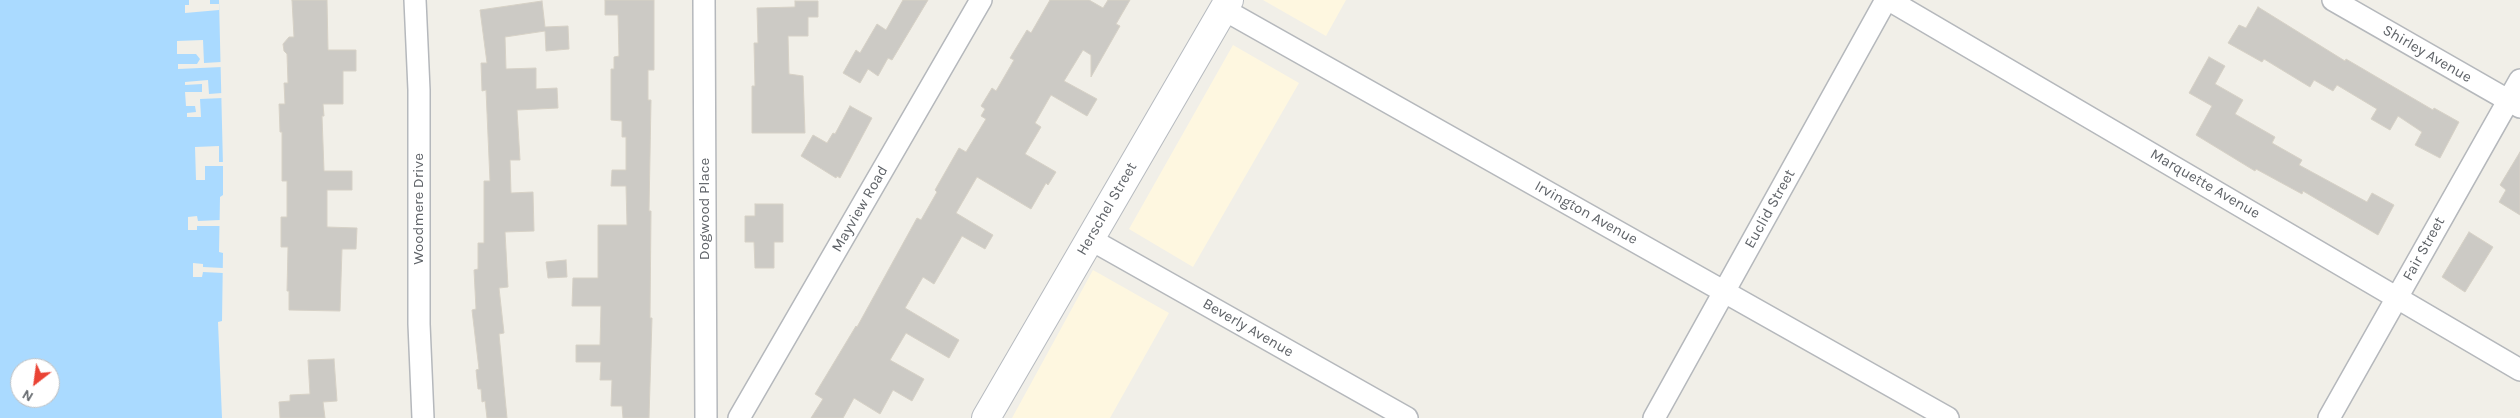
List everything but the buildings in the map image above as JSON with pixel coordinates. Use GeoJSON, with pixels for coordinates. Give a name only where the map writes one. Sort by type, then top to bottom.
{"type":"FeatureCollection","features":[{"type":"Feature","properties":{"kind":"main road","name":"Herschel Street"},"geometry":{"type":"LineString","coordinates":[[986,418],[1226,4]]}},
{"type":"Feature","properties":{"kind":"street","name":"Woodmere Drive"},"geometry":{"type":"LineString","coordinates":[[416,0],[419,90],[419,324],[423,418]]}},
{"type":"Feature","properties":{"kind":"street","name":"Dogwood Place"},"geometry":{"type":"LineString","coordinates":[[704,0],[706,418]]}},
{"type":"Feature","properties":{"kind":"street","name":"Mayview Road"},"geometry":{"type":"LineString","coordinates":[[739,418],[982,0]]}},
{"type":"Feature","properties":{"kind":"street","name":"Euclid Street"},"geometry":{"type":"LineString","coordinates":[[1654,418],[1887,0]]}},
{"type":"Feature","properties":{"kind":"street","name":"Marquette Avenue"},"geometry":{"type":"LineString","coordinates":[[1887,0],[2520,370]]}},
{"type":"Feature","properties":{"kind":"street","name":"Shirley Avenue"},"geometry":{"type":"LineString","coordinates":[[2333,0],[2514,104]]}},
{"type":"Feature","properties":{"kind":"street","name":"Irvington Avenue"},"geometry":{"type":"LineString","coordinates":[[1226,4],[1948,418]]}},
{"type":"Feature","properties":{"kind":"street","name":"Fair Street"},"geometry":{"type":"LineString","coordinates":[[2329,418],[2397,297],[2514,104],[2520,80]]}},
{"type":"Feature","properties":{"kind":"street","name":"Beverly Avenue"},"geometry":{"type":"LineString","coordinates":[[1090,238],[1407,418]]}},
{"type":"Feature","properties":{"kind":"shaded area"},"geometry":{"type":"Polygon","coordinates":[[[1263,0],[1346,0],[1326,36],[1263,0]]]}},
{"type":"Feature","properties":{"kind":"shaded area"},"geometry":{"type":"Polygon","coordinates":[[[1233,45],[1299,83],[1193,267],[1129,229],[1233,45]]]}},
{"type":"Feature","properties":{"kind":"shaded area"},"geometry":{"type":"Polygon","coordinates":[[[1093,270],[1169,313],[1110,418],[1012,418],[1093,270]]]}},
{"type":"Feature","properties":{"kind":"water"},"geometry":{"type":"Polygon","coordinates":[[[0,0],[219,0],[223,195],[220,197],[219,252],[223,253],[222,321],[218,322],[222,418],[0,418],[0,0]]]}},
{"type":"Feature","properties":{"kind":"pier"},"geometry":{"type":"Polygon","coordinates":[[[189,0],[210,0],[210,4],[219,4],[219,10],[185,13],[185,5],[189,5],[189,0]]]}},
{"type":"Feature","properties":{"kind":"pier"},"geometry":{"type":"Polygon","coordinates":[[[203,40],[204,63],[221,62],[222,67],[178,69],[178,64],[197,64],[200,59],[196,54],[177,54],[177,41],[203,40]]]}},
{"type":"Feature","properties":{"kind":"pier"},"geometry":{"type":"Polygon","coordinates":[[[208,80],[209,94],[222,93],[223,98],[200,99],[201,117],[187,117],[187,113],[196,112],[195,106],[186,106],[185,92],[202,92],[202,84],[185,85],[185,82],[208,80]]]}},
{"type":"Feature","properties":{"kind":"pier"},"geometry":{"type":"Polygon","coordinates":[[[219,146],[219,162],[223,162],[223,166],[205,166],[205,180],[196,180],[195,147],[219,146]]]}},
{"type":"Feature","properties":{"kind":"pier"},"geometry":{"type":"Polygon","coordinates":[[[197,216],[198,221],[220,220],[220,226],[197,226],[197,230],[188,230],[188,217],[197,216]]]}},
{"type":"Feature","properties":{"kind":"pier"},"geometry":{"type":"Polygon","coordinates":[[[193,263],[203,264],[203,267],[223,268],[223,273],[203,272],[202,277],[193,277],[193,263]]]}}]}
